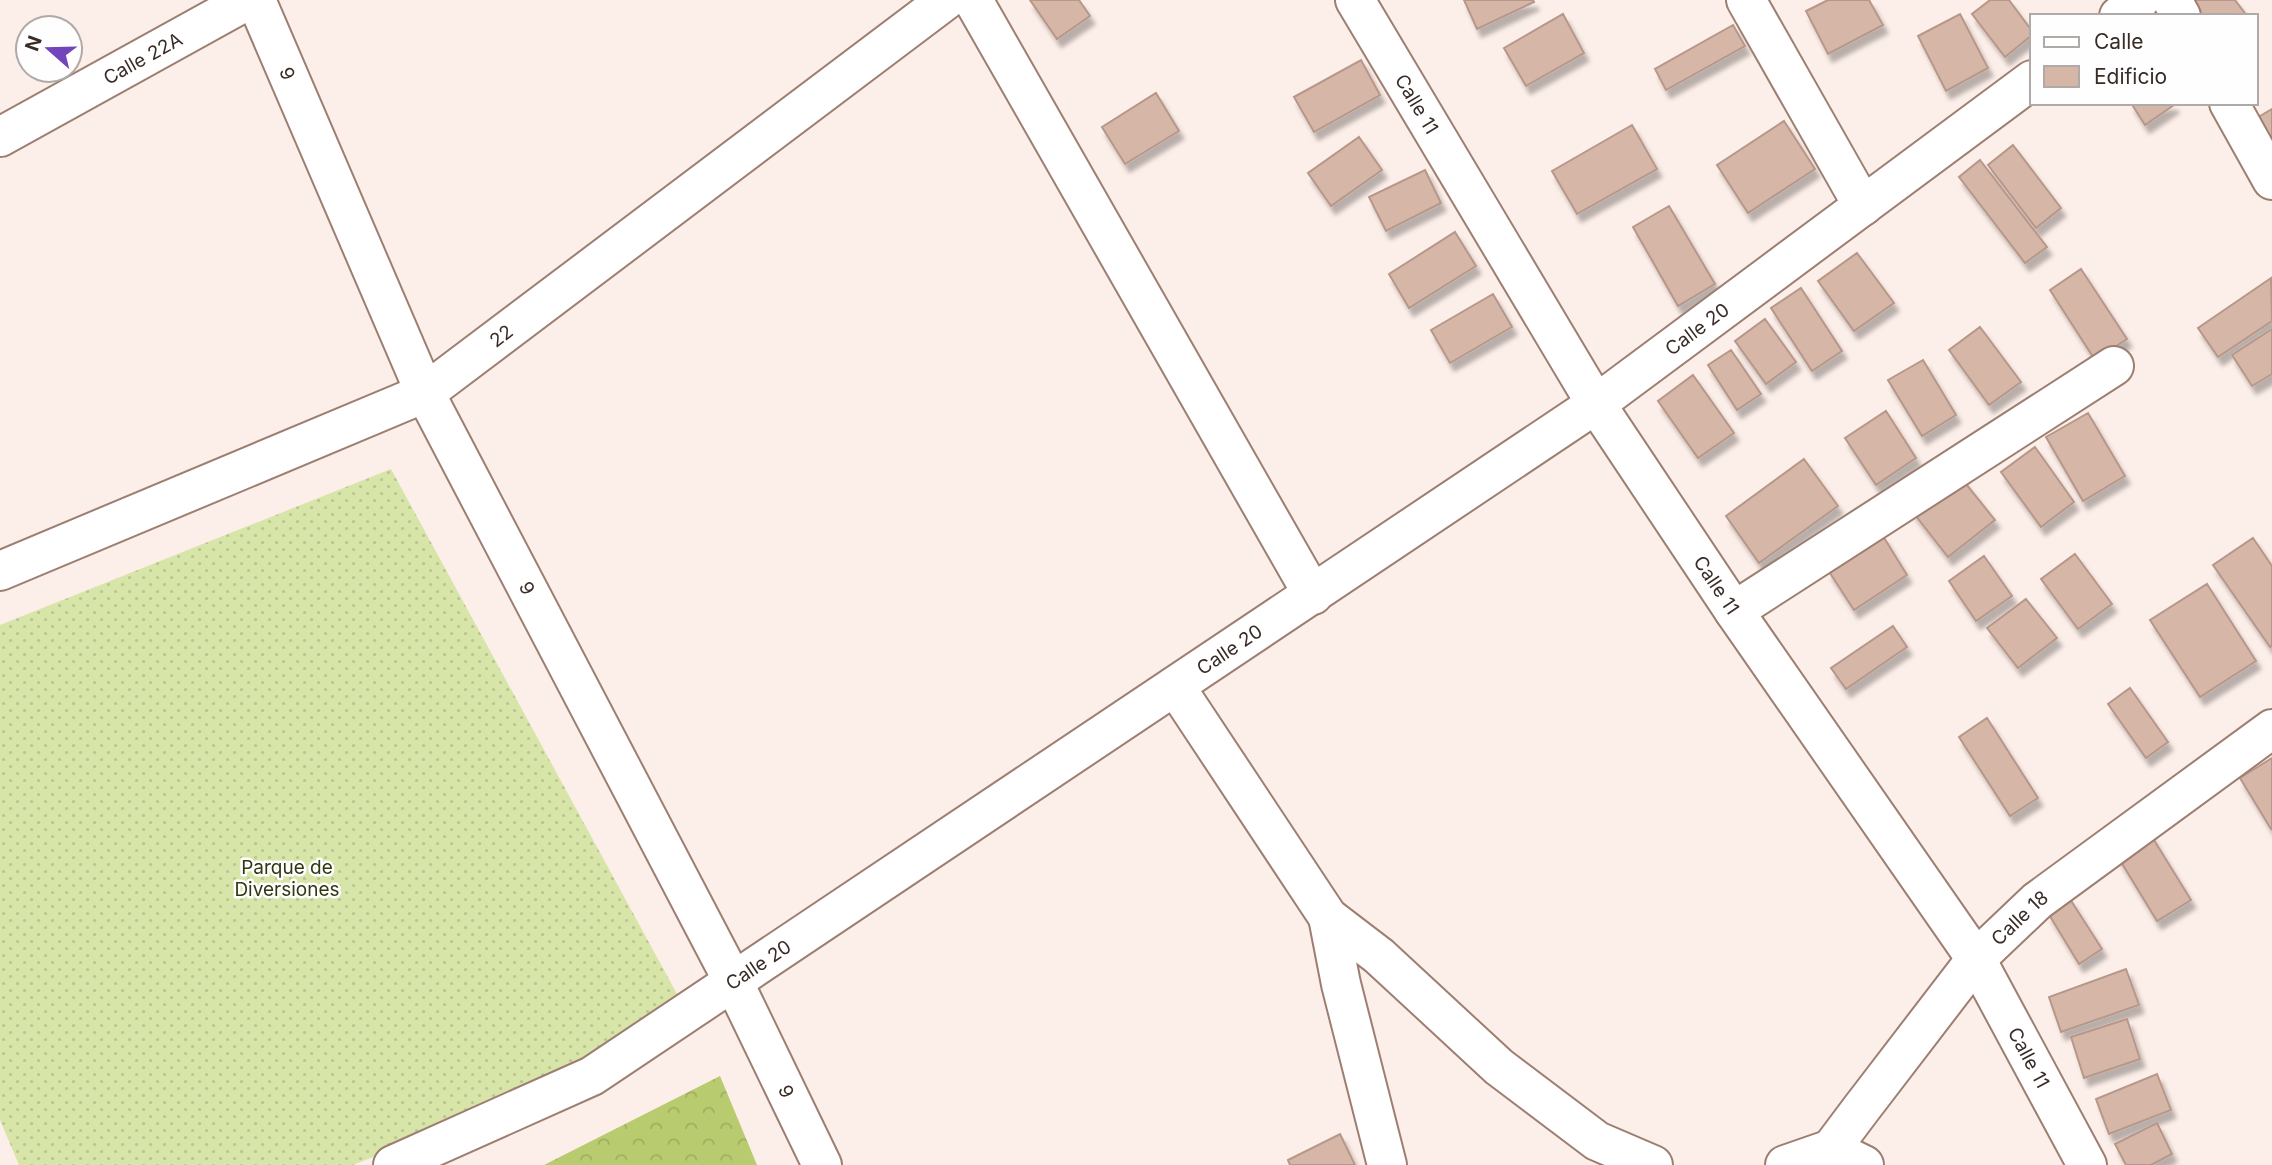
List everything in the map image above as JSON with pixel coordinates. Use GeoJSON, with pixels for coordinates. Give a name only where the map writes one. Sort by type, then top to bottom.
{"type":"FeatureCollection","features":[{"type":"Feature","properties":{"kind":"street","name":"Calle 22A"},"geometry":{"type":"LineString","coordinates":[[0,137],[248,0]]}},
{"type":"Feature","properties":{"kind":"street","name":"9"},"geometry":{"type":"LineString","coordinates":[[256,0],[425,393],[733,981],[822,1165]]}},
{"type":"Feature","properties":{"kind":"street","name":"22"},"geometry":{"type":"LineString","coordinates":[[0,571],[425,393],[946,0]]}},
{"type":"Feature","properties":{"kind":"street"},"geometry":{"type":"LineString","coordinates":[[973,0],[1313,595]]}},
{"type":"Feature","properties":{"kind":"street","name":"Calle 11"},"geometry":{"type":"LineString","coordinates":[[1355,0],[1596,404],[1734,611],[1976,959],[2087,1165]]}},
{"type":"Feature","properties":{"kind":"street"},"geometry":{"type":"LineString","coordinates":[[1746,0],[1863,206]]}},
{"type":"Feature","properties":{"kind":"street"},"geometry":{"type":"LineString","coordinates":[[2122,14],[2140,0]]}},
{"type":"Feature","properties":{"kind":"street","name":"Calle 20"},"geometry":{"type":"LineString","coordinates":[[393,1165],[593,1076],[1596,404],[2030,81]]}},
{"type":"Feature","properties":{"kind":"street"},"geometry":{"type":"LineString","coordinates":[[2231,105],[2272,180]]}},
{"type":"Feature","properties":{"kind":"street"},"geometry":{"type":"LineString","coordinates":[[1734,611],[2114,366]]}},
{"type":"Feature","properties":{"kind":"street"},"geometry":{"type":"LineString","coordinates":[[1175,686],[1328,917],[1379,956],[1499,1068],[1597,1140],[1653,1165]]}},
{"type":"Feature","properties":{"kind":"street","name":"Calle 18"},"geometry":{"type":"LineString","coordinates":[[1840,1160],[1976,959],[2037,901],[2272,729]]}},
{"type":"Feature","properties":{"kind":"street"},"geometry":{"type":"LineString","coordinates":[[1328,917],[1341,984],[1387,1165]]}},
{"type":"Feature","properties":{"kind":"street"},"geometry":{"type":"LineString","coordinates":[[1785,1165],[1840,1160]]}},
{"type":"Feature","properties":{"kind":"green space","name":"Parque de Diversiones"},"geometry":{"type":"Polygon","coordinates":[[[391,469],[695,1027],[353,1165],[19,1165],[0,1120],[0,625],[391,469]]]}},
{"type":"Feature","properties":{"kind":"green space"},"geometry":{"type":"Polygon","coordinates":[[[720,1076],[757,1165],[544,1165],[720,1076]]]}},
{"type":"Feature","properties":{"kind":"building"},"geometry":{"type":"Polygon","coordinates":[[[1030,0],[1079,0],[1090,16],[1057,39],[1030,0]]]}},
{"type":"Feature","properties":{"kind":"building"},"geometry":{"type":"Polygon","coordinates":[[[1464,0],[1533,0],[1534,2],[1477,29],[1464,0]]]}},
{"type":"Feature","properties":{"kind":"building"},"geometry":{"type":"Polygon","coordinates":[[[1828,0],[1869,0],[1883,25],[1828,54],[1806,11],[1828,0]]]}},
{"type":"Feature","properties":{"kind":"building"},"geometry":{"type":"Polygon","coordinates":[[[1990,0],[2009,0],[2030,28],[2030,37],[2005,57],[1972,14],[1990,0]]]}},
{"type":"Feature","properties":{"kind":"building"},"geometry":{"type":"Polygon","coordinates":[[[2185,0],[2235,0],[2246,14],[2195,14],[2185,0]]]}},
{"type":"Feature","properties":{"kind":"building"},"geometry":{"type":"Polygon","coordinates":[[[1563,14],[1584,53],[1526,86],[1504,48],[1563,14]]]}},
{"type":"Feature","properties":{"kind":"building"},"geometry":{"type":"Polygon","coordinates":[[[1960,14],[1988,68],[1946,91],[1918,36],[1960,14]]]}},
{"type":"Feature","properties":{"kind":"building"},"geometry":{"type":"Polygon","coordinates":[[[1733,25],[1745,46],[1666,90],[1655,69],[1733,25]]]}},
{"type":"Feature","properties":{"kind":"building"},"geometry":{"type":"Polygon","coordinates":[[[1361,60],[1380,95],[1314,132],[1294,97],[1361,60]]]}},
{"type":"Feature","properties":{"kind":"building"},"geometry":{"type":"Polygon","coordinates":[[[1156,93],[1179,131],[1125,164],[1102,127],[1156,93]]]}},
{"type":"Feature","properties":{"kind":"building"},"geometry":{"type":"Polygon","coordinates":[[[2132,105],[2174,105],[2145,125],[2132,105]]]}},
{"type":"Feature","properties":{"kind":"building"},"geometry":{"type":"Polygon","coordinates":[[[2272,109],[2272,146],[2255,119],[2272,109]]]}},
{"type":"Feature","properties":{"kind":"building"},"geometry":{"type":"Polygon","coordinates":[[[1784,121],[1815,169],[1748,213],[1717,165],[1784,121]]]}},
{"type":"Feature","properties":{"kind":"building"},"geometry":{"type":"Polygon","coordinates":[[[1632,125],[1657,169],[1577,214],[1552,171],[1632,125]]]}},
{"type":"Feature","properties":{"kind":"building"},"geometry":{"type":"Polygon","coordinates":[[[1359,137],[1382,170],[1331,206],[1308,173],[1359,137]]]}},
{"type":"Feature","properties":{"kind":"building"},"geometry":{"type":"Polygon","coordinates":[[[2013,145],[2061,208],[2036,228],[1988,165],[2013,145]]]}},
{"type":"Feature","properties":{"kind":"building"},"geometry":{"type":"Polygon","coordinates":[[[1980,160],[2047,247],[2025,263],[1959,177],[1980,160]]]}},
{"type":"Feature","properties":{"kind":"building"},"geometry":{"type":"Polygon","coordinates":[[[1425,170],[1441,203],[1386,231],[1369,197],[1425,170]]]}},
{"type":"Feature","properties":{"kind":"building"},"geometry":{"type":"Polygon","coordinates":[[[1669,206],[1715,284],[1678,306],[1633,227],[1669,206]]]}},
{"type":"Feature","properties":{"kind":"building"},"geometry":{"type":"Polygon","coordinates":[[[1455,232],[1476,266],[1409,308],[1389,274],[1455,232]]]}},
{"type":"Feature","properties":{"kind":"building"},"geometry":{"type":"Polygon","coordinates":[[[1857,253],[1894,303],[1854,331],[1818,281],[1857,253]]]}},
{"type":"Feature","properties":{"kind":"building"},"geometry":{"type":"Polygon","coordinates":[[[2081,269],[2127,339],[2095,360],[2050,290],[2081,269]]]}},
{"type":"Feature","properties":{"kind":"building"},"geometry":{"type":"Polygon","coordinates":[[[2271,278],[2272,321],[2218,357],[2198,328],[2271,278]]]}},
{"type":"Feature","properties":{"kind":"building"},"geometry":{"type":"Polygon","coordinates":[[[1801,288],[1842,351],[1812,371],[1771,308],[1801,288]]]}},
{"type":"Feature","properties":{"kind":"building"},"geometry":{"type":"Polygon","coordinates":[[[1493,294],[1512,327],[1450,363],[1431,330],[1493,294]]]}},
{"type":"Feature","properties":{"kind":"building"},"geometry":{"type":"Polygon","coordinates":[[[1765,319],[1796,362],[1766,384],[1735,341],[1765,319]]]}},
{"type":"Feature","properties":{"kind":"building"},"geometry":{"type":"Polygon","coordinates":[[[1980,327],[2021,382],[1989,405],[1949,350],[1980,327]]]}},
{"type":"Feature","properties":{"kind":"building"},"geometry":{"type":"Polygon","coordinates":[[[2272,329],[2272,374],[2252,386],[2232,355],[2272,329]]]}},
{"type":"Feature","properties":{"kind":"building"},"geometry":{"type":"Polygon","coordinates":[[[1731,350],[1761,394],[1737,410],[1708,365],[1731,350]]]}},
{"type":"Feature","properties":{"kind":"building"},"geometry":{"type":"Polygon","coordinates":[[[1923,360],[1956,415],[1922,436],[1888,380],[1923,360]]]}},
{"type":"Feature","properties":{"kind":"building"},"geometry":{"type":"Polygon","coordinates":[[[1693,375],[1734,433],[1698,458],[1658,401],[1693,375]]]}},
{"type":"Feature","properties":{"kind":"building"},"geometry":{"type":"Polygon","coordinates":[[[1886,411],[1916,458],[1876,485],[1845,438],[1886,411]]]}},
{"type":"Feature","properties":{"kind":"building"},"geometry":{"type":"Polygon","coordinates":[[[2088,413],[2125,476],[2083,501],[2046,437],[2088,413]]]}},
{"type":"Feature","properties":{"kind":"building"},"geometry":{"type":"Polygon","coordinates":[[[2035,447],[2074,502],[2041,527],[2001,472],[2035,447]]]}},
{"type":"Feature","properties":{"kind":"building"},"geometry":{"type":"Polygon","coordinates":[[[1804,459],[1838,506],[1759,563],[1726,516],[1804,459]]]}},
{"type":"Feature","properties":{"kind":"building"},"geometry":{"type":"Polygon","coordinates":[[[1958,474],[1995,520],[1948,557],[1912,511],[1958,474]]]}},
{"type":"Feature","properties":{"kind":"building"},"geometry":{"type":"Polygon","coordinates":[[[1883,536],[1907,575],[1854,610],[1828,570],[1883,536]]]}},
{"type":"Feature","properties":{"kind":"building"},"geometry":{"type":"Polygon","coordinates":[[[2253,538],[2272,566],[2270,647],[2213,565],[2253,538]]]}},
{"type":"Feature","properties":{"kind":"building"},"geometry":{"type":"Polygon","coordinates":[[[2075,554],[2112,604],[2078,629],[2041,579],[2075,554]]]}},
{"type":"Feature","properties":{"kind":"building"},"geometry":{"type":"Polygon","coordinates":[[[1984,556],[2012,596],[1976,621],[1949,581],[1984,556]]]}},
{"type":"Feature","properties":{"kind":"building"},"geometry":{"type":"Polygon","coordinates":[[[2207,584],[2256,661],[2200,697],[2150,620],[2207,584]]]}},
{"type":"Feature","properties":{"kind":"building"},"geometry":{"type":"Polygon","coordinates":[[[2026,599],[2057,638],[2018,668],[1987,628],[2026,599]]]}},
{"type":"Feature","properties":{"kind":"building"},"geometry":{"type":"Polygon","coordinates":[[[1893,626],[1907,647],[1846,689],[1831,668],[1893,626]]]}},
{"type":"Feature","properties":{"kind":"building"},"geometry":{"type":"Polygon","coordinates":[[[2130,688],[2168,742],[2146,758],[2108,704],[2130,688]]]}},
{"type":"Feature","properties":{"kind":"building"},"geometry":{"type":"Polygon","coordinates":[[[1987,718],[2038,798],[2010,816],[1959,737],[1987,718]]]}},
{"type":"Feature","properties":{"kind":"building"},"geometry":{"type":"Polygon","coordinates":[[[2272,758],[2272,829],[2271,829],[2240,778],[2272,758]]]}},
{"type":"Feature","properties":{"kind":"building"},"geometry":{"type":"Polygon","coordinates":[[[2149,832],[2191,900],[2157,921],[2115,852],[2149,832]]]}},
{"type":"Feature","properties":{"kind":"building"},"geometry":{"type":"Polygon","coordinates":[[[2070,899],[2102,949],[2079,964],[2048,913],[2070,899]]]}},
{"type":"Feature","properties":{"kind":"building"},"geometry":{"type":"Polygon","coordinates":[[[2126,969],[2139,1005],[2061,1032],[2049,997],[2126,969]]]}},
{"type":"Feature","properties":{"kind":"building"},"geometry":{"type":"Polygon","coordinates":[[[2127,1019],[2140,1059],[2084,1078],[2071,1037],[2127,1019]]]}},
{"type":"Feature","properties":{"kind":"building"},"geometry":{"type":"Polygon","coordinates":[[[2157,1074],[2171,1110],[2109,1134],[2096,1099],[2157,1074]]]}},
{"type":"Feature","properties":{"kind":"building"},"geometry":{"type":"Polygon","coordinates":[[[2157,1123],[2172,1154],[2151,1165],[2126,1165],[2115,1144],[2157,1123]]]}},
{"type":"Feature","properties":{"kind":"building"},"geometry":{"type":"Polygon","coordinates":[[[1340,1134],[1355,1165],[1290,1165],[1288,1160],[1340,1134]]]}}]}
